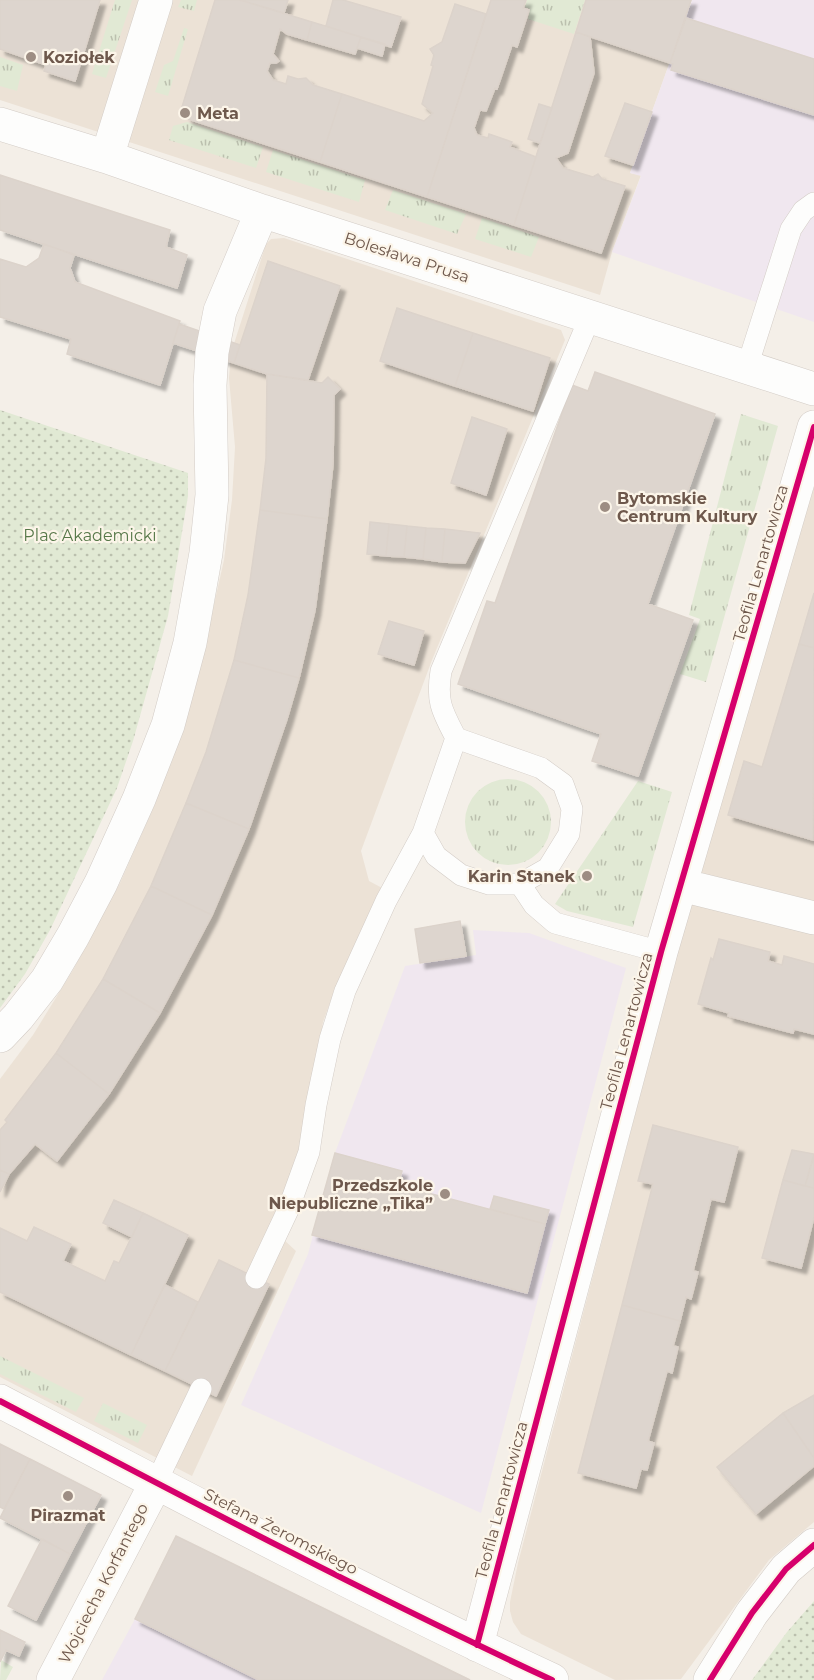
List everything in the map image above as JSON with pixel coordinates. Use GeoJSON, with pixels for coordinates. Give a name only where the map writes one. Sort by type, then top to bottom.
{"type":"FeatureCollection","features":[{"type":"Feature","properties":{"kind":"street"},"geometry":{"type":"LineString","coordinates":[[107,157],[156,0]]}},
{"type":"Feature","properties":{"kind":"street","name":"Bolesława Prusa"},"geometry":{"type":"LineString","coordinates":[[0,124],[814,389]]}},
{"type":"Feature","properties":{"kind":"street"},"geometry":{"type":"LineString","coordinates":[[0,1036],[47,980],[73,936],[101,883],[139,799],[168,725],[190,643],[206,553],[212,495],[210,385],[212,352],[220,311],[262,211]]}},
{"type":"Feature","properties":{"kind":"street","name":"Teofila Lenartowicza"},"geometry":{"type":"LineString","coordinates":[[477,1645],[661,952],[814,427]]}},
{"type":"Feature","properties":{"kind":"street"},"geometry":{"type":"LineString","coordinates":[[681,885],[814,918]]}},
{"type":"Feature","properties":{"kind":"street","name":"Stefana Żeromskiego"},"geometry":{"type":"LineString","coordinates":[[0,1401],[156,1483],[477,1645],[552,1680]]}},
{"type":"Feature","properties":{"kind":"street","name":"Wojciecha Korfantego"},"geometry":{"type":"LineString","coordinates":[[53,1680],[156,1483]]}},
{"type":"Feature","properties":{"kind":"street"},"geometry":{"type":"LineString","coordinates":[[711,1680],[752,1613],[786,1569],[814,1545]]}},
{"type":"Feature","properties":{"kind":"lane"},"geometry":{"type":"LineString","coordinates":[[747,367],[791,229],[803,211],[814,203]]}},
{"type":"Feature","properties":{"kind":"lane"},"geometry":{"type":"LineString","coordinates":[[256,1278],[288,1210],[309,1152],[330,1039],[345,991],[386,901],[423,833],[456,738],[439,702],[438,688],[441,670],[590,317]]}},
{"type":"Feature","properties":{"kind":"lane"},"geometry":{"type":"LineString","coordinates":[[423,833],[436,856],[461,875],[489,885],[520,884],[548,868],[569,834],[572,809],[563,784],[541,768],[456,738]]}},
{"type":"Feature","properties":{"kind":"lane"},"geometry":{"type":"LineString","coordinates":[[520,884],[534,905],[555,923],[661,952]]}},
{"type":"Feature","properties":{"kind":"lane","name":"Wojciecha Korfantego"},"geometry":{"type":"LineString","coordinates":[[156,1483],[201,1389]]}},
{"type":"Feature","properties":{"kind":"shaded area"},"geometry":{"type":"Polygon","coordinates":[[[0,0],[692,0],[630,173],[641,175],[612,252],[600,295],[0,100],[0,0]]]}},
{"type":"Feature","properties":{"kind":"shaded area"},"geometry":{"type":"Polygon","coordinates":[[[692,0],[814,0],[814,322],[612,252],[641,176],[630,173],[692,0]]]}},
{"type":"Feature","properties":{"kind":"shaded area"},"geometry":{"type":"Polygon","coordinates":[[[284,238],[561,330],[565,340],[432,660],[361,851],[369,881],[384,889],[336,986],[323,1022],[305,1131],[288,1185],[269,1226],[296,1251],[192,1476],[0,1377],[0,1079],[33,1035],[73,970],[120,883],[155,804],[176,744],[203,653],[224,560],[232,500],[235,447],[229,378],[231,353],[266,244],[271,239],[284,238]]]}},
{"type":"Feature","properties":{"kind":"shaded area"},"geometry":{"type":"Polygon","coordinates":[[[814,487],[814,1522],[769,1560],[681,1679],[615,1680],[521,1634],[513,1622],[510,1602],[518,1563],[677,954],[814,487]]]}},
{"type":"Feature","properties":{"kind":"shaded area","name":"Przedszkole Niepubliczne „Tika”"},"geometry":{"type":"Polygon","coordinates":[[[473,930],[529,933],[626,968],[481,1513],[241,1405],[308,1254],[335,1153],[405,966],[476,955],[473,930]]]}},
{"type":"Feature","properties":{"kind":"shaded area"},"geometry":{"type":"Polygon","coordinates":[[[176,1536],[470,1680],[102,1680],[176,1536]]]}},
{"type":"Feature","properties":{"kind":"green space"},"geometry":{"type":"Polygon","coordinates":[[[115,0],[132,0],[106,78],[92,74],[115,0]]]}},
{"type":"Feature","properties":{"kind":"green space"},"geometry":{"type":"Polygon","coordinates":[[[181,0],[197,0],[194,11],[178,7],[181,0]]]}},
{"type":"Feature","properties":{"kind":"green space"},"geometry":{"type":"Polygon","coordinates":[[[527,0],[585,0],[574,34],[528,19],[530,9],[525,7],[527,0]]]}},
{"type":"Feature","properties":{"kind":"green space"},"geometry":{"type":"Polygon","coordinates":[[[184,28],[188,29],[168,96],[155,92],[164,65],[173,61],[184,28]]]}},
{"type":"Feature","properties":{"kind":"green space"},"geometry":{"type":"Polygon","coordinates":[[[0,57],[23,65],[17,91],[0,86],[0,57]]]}},
{"type":"Feature","properties":{"kind":"green space"},"geometry":{"type":"Polygon","coordinates":[[[187,122],[263,147],[256,168],[169,140],[173,126],[187,122]]]}},
{"type":"Feature","properties":{"kind":"green space"},"geometry":{"type":"Polygon","coordinates":[[[273,150],[365,180],[359,202],[266,172],[273,150]]]}},
{"type":"Feature","properties":{"kind":"green space"},"geometry":{"type":"Polygon","coordinates":[[[393,190],[466,214],[457,234],[385,210],[393,190]]]}},
{"type":"Feature","properties":{"kind":"green space"},"geometry":{"type":"Polygon","coordinates":[[[482,218],[539,237],[531,257],[475,239],[482,218]]]}},
{"type":"Feature","properties":{"kind":"green space","name":"Plac Akademicki"},"geometry":{"type":"Polygon","coordinates":[[[0,410],[188,473],[188,496],[168,616],[133,741],[117,788],[50,930],[25,974],[0,1008],[0,410]]]}},
{"type":"Feature","properties":{"kind":"green space"},"geometry":{"type":"Polygon","coordinates":[[[741,414],[778,426],[706,682],[680,674],[700,619],[689,615],[741,414]]]}},
{"type":"Feature","properties":{"kind":"green space"},"geometry":{"type":"Polygon","coordinates":[[[508,779],[532,786],[544,798],[551,822],[544,846],[532,858],[508,865],[484,858],[472,846],[465,822],[472,798],[484,786],[508,779]]]}},
{"type":"Feature","properties":{"kind":"green space"},"geometry":{"type":"Polygon","coordinates":[[[638,781],[672,792],[633,927],[567,911],[555,904],[638,781]]]}},
{"type":"Feature","properties":{"kind":"green space"},"geometry":{"type":"Polygon","coordinates":[[[0,1356],[84,1398],[76,1412],[0,1374],[0,1356]]]}},
{"type":"Feature","properties":{"kind":"green space"},"geometry":{"type":"Polygon","coordinates":[[[103,1403],[147,1425],[138,1443],[94,1421],[103,1403]]]}},
{"type":"Feature","properties":{"kind":"green space"},"geometry":{"type":"Polygon","coordinates":[[[814,1601],[814,1680],[752,1680],[787,1632],[814,1601]]]}},
{"type":"Feature","properties":{"kind":"green space"},"geometry":{"type":"Polygon","coordinates":[[[1,1660],[13,1667],[6,1680],[0,1680],[1,1660]]]}},
{"type":"Feature","properties":{"kind":"building"},"geometry":{"type":"Polygon","coordinates":[[[0,0],[100,0],[75,81],[44,71],[46,65],[0,49],[0,0]]]}},
{"type":"Feature","properties":{"kind":"building"},"geometry":{"type":"Polygon","coordinates":[[[215,0],[240,0],[312,22],[307,40],[287,34],[280,29],[273,54],[279,61],[270,63],[267,71],[273,80],[286,84],[288,76],[298,79],[306,78],[313,85],[342,94],[320,162],[188,119],[182,107],[215,0]]]}},
{"type":"Feature","properties":{"kind":"building"},"geometry":{"type":"Polygon","coordinates":[[[240,0],[288,0],[284,13],[240,0]]]}},
{"type":"Feature","properties":{"kind":"building"},"geometry":{"type":"Polygon","coordinates":[[[333,0],[343,0],[401,17],[391,47],[326,26],[333,0]]]}},
{"type":"Feature","properties":{"kind":"building"},"geometry":{"type":"Polygon","coordinates":[[[491,0],[526,0],[523,8],[529,10],[517,47],[512,45],[497,89],[495,88],[486,111],[480,110],[474,128],[477,135],[488,138],[489,134],[512,142],[510,147],[536,157],[514,225],[427,197],[491,0]]]}},
{"type":"Feature","properties":{"kind":"building"},"geometry":{"type":"Polygon","coordinates":[[[586,0],[691,0],[670,63],[576,32],[586,0]]]}},
{"type":"Feature","properties":{"kind":"building"},"geometry":{"type":"Polygon","coordinates":[[[455,4],[486,14],[427,197],[320,162],[342,94],[424,121],[433,113],[422,104],[433,66],[431,65],[434,55],[430,49],[442,42],[455,4]]]}},
{"type":"Feature","properties":{"kind":"building"},"geometry":{"type":"Polygon","coordinates":[[[686,18],[814,59],[814,115],[671,70],[673,64],[670,63],[686,18]]]}},
{"type":"Feature","properties":{"kind":"building"},"geometry":{"type":"Polygon","coordinates":[[[312,22],[361,37],[355,54],[307,40],[312,22]]]}},
{"type":"Feature","properties":{"kind":"building"},"geometry":{"type":"Polygon","coordinates":[[[576,32],[590,37],[594,73],[568,153],[556,158],[563,168],[593,177],[598,174],[602,179],[625,186],[601,253],[514,225],[576,32]]]}},
{"type":"Feature","properties":{"kind":"building"},"geometry":{"type":"Polygon","coordinates":[[[361,37],[385,44],[382,56],[357,48],[361,37]]]}},
{"type":"Feature","properties":{"kind":"building"},"geometry":{"type":"Polygon","coordinates":[[[625,103],[652,112],[633,165],[605,156],[625,103]]]}},
{"type":"Feature","properties":{"kind":"building"},"geometry":{"type":"Polygon","coordinates":[[[539,104],[552,108],[540,143],[528,139],[539,104]]]}},
{"type":"Feature","properties":{"kind":"building"},"geometry":{"type":"Polygon","coordinates":[[[0,175],[170,230],[166,247],[187,255],[177,288],[0,230],[0,175]]]}},
{"type":"Feature","properties":{"kind":"building"},"geometry":{"type":"Polygon","coordinates":[[[44,244],[74,255],[70,268],[75,282],[180,321],[160,385],[67,354],[71,339],[0,317],[0,259],[26,267],[39,258],[44,244]]]}},
{"type":"Feature","properties":{"kind":"building"},"geometry":{"type":"Polygon","coordinates":[[[268,261],[340,286],[308,380],[267,374],[234,363],[268,261]]]}},
{"type":"Feature","properties":{"kind":"building"},"geometry":{"type":"Polygon","coordinates":[[[397,308],[473,333],[455,386],[380,361],[397,308]]]}},
{"type":"Feature","properties":{"kind":"building"},"geometry":{"type":"Polygon","coordinates":[[[179,324],[240,345],[234,363],[173,343],[179,324]]]}},
{"type":"Feature","properties":{"kind":"building"},"geometry":{"type":"Polygon","coordinates":[[[473,333],[550,358],[533,411],[455,386],[473,333]]]}},
{"type":"Feature","properties":{"kind":"building","name":"Bytomskie Centrum Kultury"},"geometry":{"type":"Polygon","coordinates":[[[595,372],[715,414],[648,604],[693,620],[638,776],[592,761],[601,734],[458,684],[487,601],[495,603],[572,385],[588,391],[595,372]]]}},
{"type":"Feature","properties":{"kind":"building"},"geometry":{"type":"Polygon","coordinates":[[[267,374],[322,383],[328,377],[340,389],[334,395],[333,464],[327,519],[260,510],[266,458],[267,374]]]}},
{"type":"Feature","properties":{"kind":"building"},"geometry":{"type":"Polygon","coordinates":[[[472,417],[507,429],[486,495],[451,483],[472,417]]]}},
{"type":"Feature","properties":{"kind":"building"},"geometry":{"type":"Polygon","coordinates":[[[260,510],[327,519],[315,610],[299,678],[234,660],[248,595],[260,510]]]}},
{"type":"Feature","properties":{"kind":"building"},"geometry":{"type":"Polygon","coordinates":[[[370,522],[389,524],[386,556],[367,554],[370,522]]]}},
{"type":"Feature","properties":{"kind":"building"},"geometry":{"type":"Polygon","coordinates":[[[389,524],[407,526],[404,557],[386,556],[389,524]]]}},
{"type":"Feature","properties":{"kind":"building"},"geometry":{"type":"Polygon","coordinates":[[[407,526],[426,528],[423,559],[404,557],[407,526]]]}},
{"type":"Feature","properties":{"kind":"building"},"geometry":{"type":"Polygon","coordinates":[[[426,528],[445,529],[442,562],[423,559],[426,528]]]}},
{"type":"Feature","properties":{"kind":"building"},"geometry":{"type":"Polygon","coordinates":[[[445,529],[480,533],[465,563],[442,562],[445,529]]]}},
{"type":"Feature","properties":{"kind":"building"},"geometry":{"type":"Polygon","coordinates":[[[814,593],[814,648],[799,644],[814,593]]]}},
{"type":"Feature","properties":{"kind":"building"},"geometry":{"type":"Polygon","coordinates":[[[389,621],[424,631],[414,665],[378,654],[389,621]]]}},
{"type":"Feature","properties":{"kind":"building"},"geometry":{"type":"Polygon","coordinates":[[[799,644],[814,648],[813,840],[728,815],[744,761],[762,767],[799,644]]]}},
{"type":"Feature","properties":{"kind":"building"},"geometry":{"type":"Polygon","coordinates":[[[234,660],[299,678],[249,829],[186,803],[206,752],[234,660]]]}},
{"type":"Feature","properties":{"kind":"building"},"geometry":{"type":"Polygon","coordinates":[[[186,803],[249,829],[212,915],[151,886],[186,803]]]}},
{"type":"Feature","properties":{"kind":"building"},"geometry":{"type":"Polygon","coordinates":[[[151,886],[212,915],[160,1013],[103,979],[151,886]]]}},
{"type":"Feature","properties":{"kind":"building"},"geometry":{"type":"Polygon","coordinates":[[[460,921],[466,956],[420,963],[415,929],[460,921]]]}},
{"type":"Feature","properties":{"kind":"building"},"geometry":{"type":"Polygon","coordinates":[[[719,939],[770,952],[768,961],[782,965],[784,956],[814,964],[814,1034],[794,1029],[793,1033],[728,1016],[729,1013],[698,1004],[719,939]]]}},
{"type":"Feature","properties":{"kind":"building"},"geometry":{"type":"Polygon","coordinates":[[[103,979],[160,1013],[109,1094],[56,1053],[103,979]]]}},
{"type":"Feature","properties":{"kind":"building"},"geometry":{"type":"Polygon","coordinates":[[[56,1053],[109,1094],[57,1161],[35,1144],[9,1174],[0,1170],[0,1130],[7,1122],[5,1120],[56,1053]]]}},
{"type":"Feature","properties":{"kind":"building"},"geometry":{"type":"Polygon","coordinates":[[[653,1125],[738,1147],[724,1202],[711,1199],[693,1271],[698,1272],[691,1299],[686,1297],[680,1321],[622,1305],[653,1184],[638,1181],[653,1125]]]}},
{"type":"Feature","properties":{"kind":"building"},"geometry":{"type":"Polygon","coordinates":[[[792,1150],[814,1154],[805,1186],[783,1180],[792,1150]]]}},
{"type":"Feature","properties":{"kind":"building"},"geometry":{"type":"Polygon","coordinates":[[[335,1153],[402,1171],[398,1185],[545,1224],[527,1293],[312,1235],[335,1153]]]}},
{"type":"Feature","properties":{"kind":"building"},"geometry":{"type":"Polygon","coordinates":[[[814,1156],[814,1188],[805,1186],[814,1156]]]}},
{"type":"Feature","properties":{"kind":"building"},"geometry":{"type":"Polygon","coordinates":[[[0,1170],[9,1174],[0,1192],[0,1170]]]}},
{"type":"Feature","properties":{"kind":"building"},"geometry":{"type":"Polygon","coordinates":[[[783,1180],[814,1188],[814,1217],[801,1268],[762,1258],[783,1180]]]}},
{"type":"Feature","properties":{"kind":"building"},"geometry":{"type":"Polygon","coordinates":[[[494,1196],[549,1210],[545,1224],[490,1209],[494,1196]]]}},
{"type":"Feature","properties":{"kind":"building"},"geometry":{"type":"Polygon","coordinates":[[[114,1200],[143,1213],[132,1237],[103,1223],[114,1200]]]}},
{"type":"Feature","properties":{"kind":"building"},"geometry":{"type":"Polygon","coordinates":[[[143,1213],[188,1235],[131,1355],[0,1292],[0,1228],[27,1241],[34,1227],[71,1244],[63,1261],[105,1281],[114,1261],[119,1263],[143,1213]]]}},
{"type":"Feature","properties":{"kind":"building"},"geometry":{"type":"Polygon","coordinates":[[[219,1260],[269,1284],[216,1396],[165,1371],[219,1260]]]}},
{"type":"Feature","properties":{"kind":"building"},"geometry":{"type":"Polygon","coordinates":[[[165,1285],[198,1302],[165,1371],[131,1355],[165,1285]]]}},
{"type":"Feature","properties":{"kind":"building"},"geometry":{"type":"Polygon","coordinates":[[[622,1305],[680,1321],[673,1346],[678,1347],[672,1373],[667,1371],[648,1441],[654,1443],[647,1470],[641,1469],[636,1488],[578,1473],[622,1305]]]}},
{"type":"Feature","properties":{"kind":"building"},"geometry":{"type":"Polygon","coordinates":[[[814,1395],[814,1458],[783,1413],[814,1395]]]}},
{"type":"Feature","properties":{"kind":"building"},"geometry":{"type":"Polygon","coordinates":[[[783,1413],[814,1458],[814,1466],[756,1514],[717,1467],[783,1413]]]}},
{"type":"Feature","properties":{"kind":"building"},"geometry":{"type":"Polygon","coordinates":[[[0,1444],[30,1459],[4,1509],[0,1507],[0,1444]]]}},
{"type":"Feature","properties":{"kind":"building"},"geometry":{"type":"Polygon","coordinates":[[[30,1459],[101,1495],[70,1554],[0,1518],[30,1459]]]}},
{"type":"Feature","properties":{"kind":"building"},"geometry":{"type":"Polygon","coordinates":[[[176,1536],[470,1680],[259,1680],[135,1619],[176,1536]]]}},
{"type":"Feature","properties":{"kind":"building"},"geometry":{"type":"Polygon","coordinates":[[[42,1539],[70,1554],[36,1620],[8,1606],[42,1539]]]}},
{"type":"Feature","properties":{"kind":"building"},"geometry":{"type":"Polygon","coordinates":[[[0,1630],[25,1642],[19,1656],[6,1650],[0,1662],[0,1630]]]}},
{"type":"Feature","properties":{"kind":"cycle path"},"geometry":{"type":"LineString","coordinates":[[477,1645],[661,952],[814,427]]}},
{"type":"Feature","properties":{"kind":"cycle path"},"geometry":{"type":"LineString","coordinates":[[0,1401],[343,1579],[552,1680]]}},
{"type":"Feature","properties":{"kind":"cycle path"},"geometry":{"type":"LineString","coordinates":[[710,1680],[752,1613],[786,1569],[814,1545]]}},
{"type":"Feature","properties":{"kind":"place","name":"Koziołek"},"geometry":{"type":"Point","coordinates":[31,57]}},
{"type":"Feature","properties":{"kind":"place","name":"Meta"},"geometry":{"type":"Point","coordinates":[185,113]}},
{"type":"Feature","properties":{"kind":"place","name":"Bytomskie Centrum Kultury"},"geometry":{"type":"Point","coordinates":[605,507]}},
{"type":"Feature","properties":{"kind":"place","name":"Karin Stanek"},"geometry":{"type":"Point","coordinates":[587,876]}},
{"type":"Feature","properties":{"kind":"place","name":"Przedszkole Niepubliczne „Tika”"},"geometry":{"type":"Point","coordinates":[445,1194]}},
{"type":"Feature","properties":{"kind":"place","name":"Pirazmat"},"geometry":{"type":"Point","coordinates":[68,1496]}}]}
